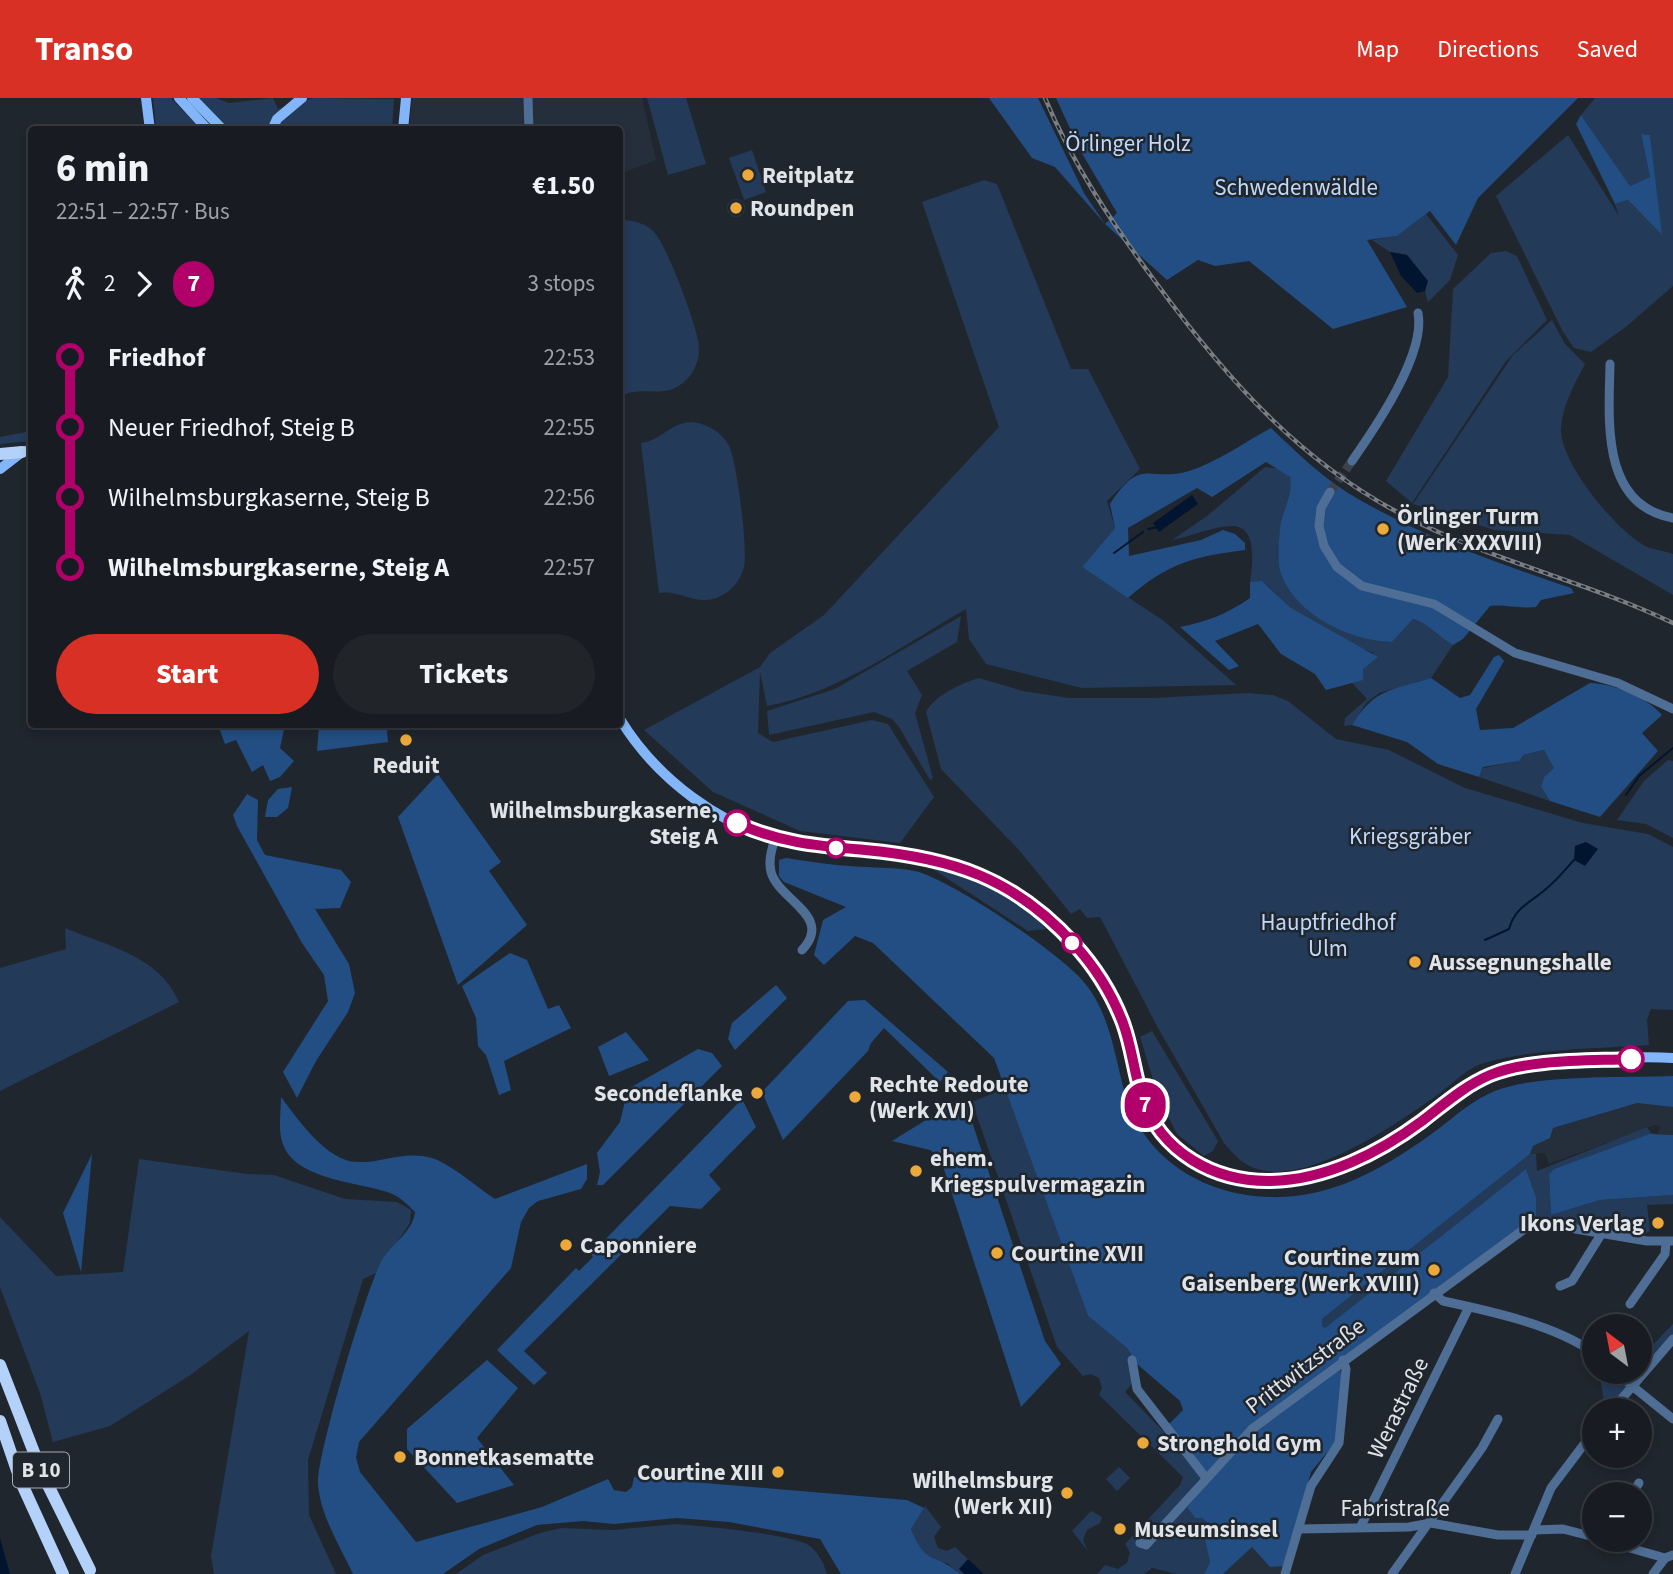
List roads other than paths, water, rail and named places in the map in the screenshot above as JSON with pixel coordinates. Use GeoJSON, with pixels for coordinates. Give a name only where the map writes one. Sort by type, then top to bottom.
{"type":"FeatureCollection","features":[{"type":"Feature","properties":{"kind":"highway"},"geometry":{"type":"LineString","coordinates":[[0,454],[27,450]]}},
{"type":"Feature","properties":{"kind":"highway","name":"B 10"},"geometry":{"type":"LineString","coordinates":[[0,1366],[42,1473],[90,1570]]}},
{"type":"Feature","properties":{"kind":"highway","name":"B 10"},"geometry":{"type":"LineString","coordinates":[[0,1421],[21,1482],[63,1574]]}},
{"type":"Feature","properties":{"kind":"main road"},"geometry":{"type":"LineString","coordinates":[[146,98],[150,126]]}},
{"type":"Feature","properties":{"kind":"main road"},"geometry":{"type":"LineString","coordinates":[[179,98],[204,126]]}},
{"type":"Feature","properties":{"kind":"main road"},"geometry":{"type":"LineString","coordinates":[[192,98],[219,126]]}},
{"type":"Feature","properties":{"kind":"main road"},"geometry":{"type":"LineString","coordinates":[[274,126],[277,119],[302,98]]}},
{"type":"Feature","properties":{"kind":"main road"},"geometry":{"type":"LineString","coordinates":[[403,126],[405,99]]}},
{"type":"Feature","properties":{"kind":"main road"},"geometry":{"type":"LineString","coordinates":[[0,469],[27,450]]}},
{"type":"Feature","properties":{"kind":"main road"},"geometry":{"type":"LineString","coordinates":[[623,723],[644,753],[683,789],[722,816],[775,838],[942,861],[988,878],[1022,897],[1073,943],[1105,986],[1126,1030],[1143,1100],[1161,1132],[1191,1161],[1230,1177],[1258,1181],[1289,1180],[1344,1165],[1390,1143],[1474,1083],[1508,1069],[1673,1058]]}},
{"type":"Feature","properties":{"kind":"street"},"geometry":{"type":"LineString","coordinates":[[528,98],[529,126]]}},
{"type":"Feature","properties":{"kind":"street"},"geometry":{"type":"LineString","coordinates":[[1352,461],[1401,379],[1420,325],[1418,313]]}},
{"type":"Feature","properties":{"kind":"street"},"geometry":{"type":"LineString","coordinates":[[1610,364],[1607,426],[1616,465],[1628,490],[1639,503],[1654,512],[1673,518]]}},
{"type":"Feature","properties":{"kind":"street"},"geometry":{"type":"LineString","coordinates":[[1330,492],[1321,508],[1319,526],[1324,546],[1337,567],[1362,586],[1434,604],[1514,653],[1618,682],[1673,709]]}},
{"type":"Feature","properties":{"kind":"street"},"geometry":{"type":"LineString","coordinates":[[775,838],[770,861],[773,878],[806,912],[811,923],[811,937],[802,950]]}},
{"type":"Feature","properties":{"kind":"street","name":"Prittwitzstraße"},"geometry":{"type":"LineString","coordinates":[[1140,1543],[1146,1545],[1252,1429],[1534,1222],[1670,1242]]}},
{"type":"Feature","properties":{"kind":"street"},"geometry":{"type":"LineString","coordinates":[[1560,1286],[1572,1281],[1602,1233]]}},
{"type":"Feature","properties":{"kind":"street"},"geometry":{"type":"LineString","coordinates":[[1630,1304],[1665,1254],[1670,1242]]}},
{"type":"Feature","properties":{"kind":"street"},"geometry":{"type":"LineString","coordinates":[[1434,1293],[1443,1301],[1544,1328],[1582,1345]]}},
{"type":"Feature","properties":{"kind":"street","name":"Werastraße"},"geometry":{"type":"LineString","coordinates":[[1361,1526],[1469,1307]]}},
{"type":"Feature","properties":{"kind":"street"},"geometry":{"type":"LineString","coordinates":[[1622,1398],[1673,1339]]}},
{"type":"Feature","properties":{"kind":"street"},"geometry":{"type":"LineString","coordinates":[[1132,1360],[1137,1389],[1206,1478]]}},
{"type":"Feature","properties":{"kind":"street"},"geometry":{"type":"LineString","coordinates":[[1285,1574],[1311,1486],[1339,1443],[1346,1369],[1343,1360]]}},
{"type":"Feature","properties":{"kind":"street"},"geometry":{"type":"LineString","coordinates":[[1629,1384],[1673,1419]]}},
{"type":"Feature","properties":{"kind":"street"},"geometry":{"type":"LineString","coordinates":[[1392,1574],[1431,1523],[1482,1448],[1498,1419]]}},
{"type":"Feature","properties":{"kind":"street"},"geometry":{"type":"LineString","coordinates":[[1515,1574],[1559,1475],[1582,1446]]}},
{"type":"Feature","properties":{"kind":"street","name":"Fabristraße"},"geometry":{"type":"LineString","coordinates":[[1300,1529],[1409,1527],[1431,1523],[1498,1535],[1563,1530],[1582,1534]]}},
{"type":"Feature","properties":{"kind":"street"},"geometry":{"type":"LineString","coordinates":[[1652,1552],[1669,1556],[1653,1574]]}},
{"type":"Feature","properties":{"kind":"waterway"},"geometry":{"type":"LineString","coordinates":[[1148,529],[1158,527]]}},
{"type":"Feature","properties":{"kind":"waterway"},"geometry":{"type":"LineString","coordinates":[[1114,553],[1143,532]]}},
{"type":"Feature","properties":{"kind":"waterway"},"geometry":{"type":"LineString","coordinates":[[1626,795],[1639,776],[1673,748]]}},
{"type":"Feature","properties":{"kind":"waterway"},"geometry":{"type":"LineString","coordinates":[[1485,940],[1509,929],[1519,910],[1550,886],[1574,860]]}},
{"type":"Feature","properties":{"kind":"tunnel"},"geometry":{"type":"LineString","coordinates":[[1330,492],[1352,461]]}},
{"type":"Feature","properties":{"kind":"railway"},"geometry":{"type":"LineString","coordinates":[[1045,98],[1094,192],[1154,280],[1240,387],[1305,449],[1341,477],[1421,524],[1673,623]]}},
{"type":"Feature","properties":{"kind":"place","name":"Reitplatz"},"geometry":{"type":"Point","coordinates":[748,175]}},
{"type":"Feature","properties":{"kind":"place","name":"Roundpen"},"geometry":{"type":"Point","coordinates":[736,208]}},
{"type":"Feature","properties":{"kind":"place","name":"Örlinger Turm (Werk XXXVIII)"},"geometry":{"type":"Point","coordinates":[1383,529]}},
{"type":"Feature","properties":{"kind":"place","name":"Reduit"},"geometry":{"type":"Point","coordinates":[406,740]}},
{"type":"Feature","properties":{"kind":"place","name":"Wilhelmsburgkaserne, Steig A"},"geometry":{"type":"Point","coordinates":[737,823]}},
{"type":"Feature","properties":{"kind":"place","name":"Aussegnungshalle"},"geometry":{"type":"Point","coordinates":[1415,962]}},
{"type":"Feature","properties":{"kind":"place","name":"Secondeflanke"},"geometry":{"type":"Point","coordinates":[757,1093]}},
{"type":"Feature","properties":{"kind":"place","name":"Rechte Redoute (Werk XVI)"},"geometry":{"type":"Point","coordinates":[855,1097]}},
{"type":"Feature","properties":{"kind":"place","name":"ehem. Kriegspulvermagazin"},"geometry":{"type":"Point","coordinates":[916,1171]}},
{"type":"Feature","properties":{"kind":"place","name":"Ikons Verlag"},"geometry":{"type":"Point","coordinates":[1658,1223]}},
{"type":"Feature","properties":{"kind":"place","name":"Caponniere"},"geometry":{"type":"Point","coordinates":[566,1245]}},
{"type":"Feature","properties":{"kind":"place","name":"Courtine XVII"},"geometry":{"type":"Point","coordinates":[997,1253]}},
{"type":"Feature","properties":{"kind":"place","name":"Courtine zum Gaisenberg (Werk XVIII)"},"geometry":{"type":"Point","coordinates":[1434,1270]}},
{"type":"Feature","properties":{"kind":"place","name":"Stronghold Gym"},"geometry":{"type":"Point","coordinates":[1143,1443]}},
{"type":"Feature","properties":{"kind":"place","name":"Bonnetkasematte"},"geometry":{"type":"Point","coordinates":[400,1457]}},
{"type":"Feature","properties":{"kind":"place","name":"Courtine XIII"},"geometry":{"type":"Point","coordinates":[778,1472]}},
{"type":"Feature","properties":{"kind":"place","name":"Wilhelmsburg (Werk XII)"},"geometry":{"type":"Point","coordinates":[1067,1493]}},
{"type":"Feature","properties":{"kind":"place","name":"Museumsinsel"},"geometry":{"type":"Point","coordinates":[1120,1529]}},
{"type":"Feature","properties":{"kind":"park label","name":"Örlinger Holz"},"geometry":{"type":"Point","coordinates":[1128,143]}},
{"type":"Feature","properties":{"kind":"park label","name":"Schwedenwäldle"},"geometry":{"type":"Point","coordinates":[1296,187]}},
{"type":"Feature","properties":{"kind":"park label","name":"Kriegsgräber"},"geometry":{"type":"Point","coordinates":[1410,836]}},
{"type":"Feature","properties":{"kind":"park label","name":"Hauptfriedhof Ulm"},"geometry":{"type":"Point","coordinates":[1328,935]}}]}
